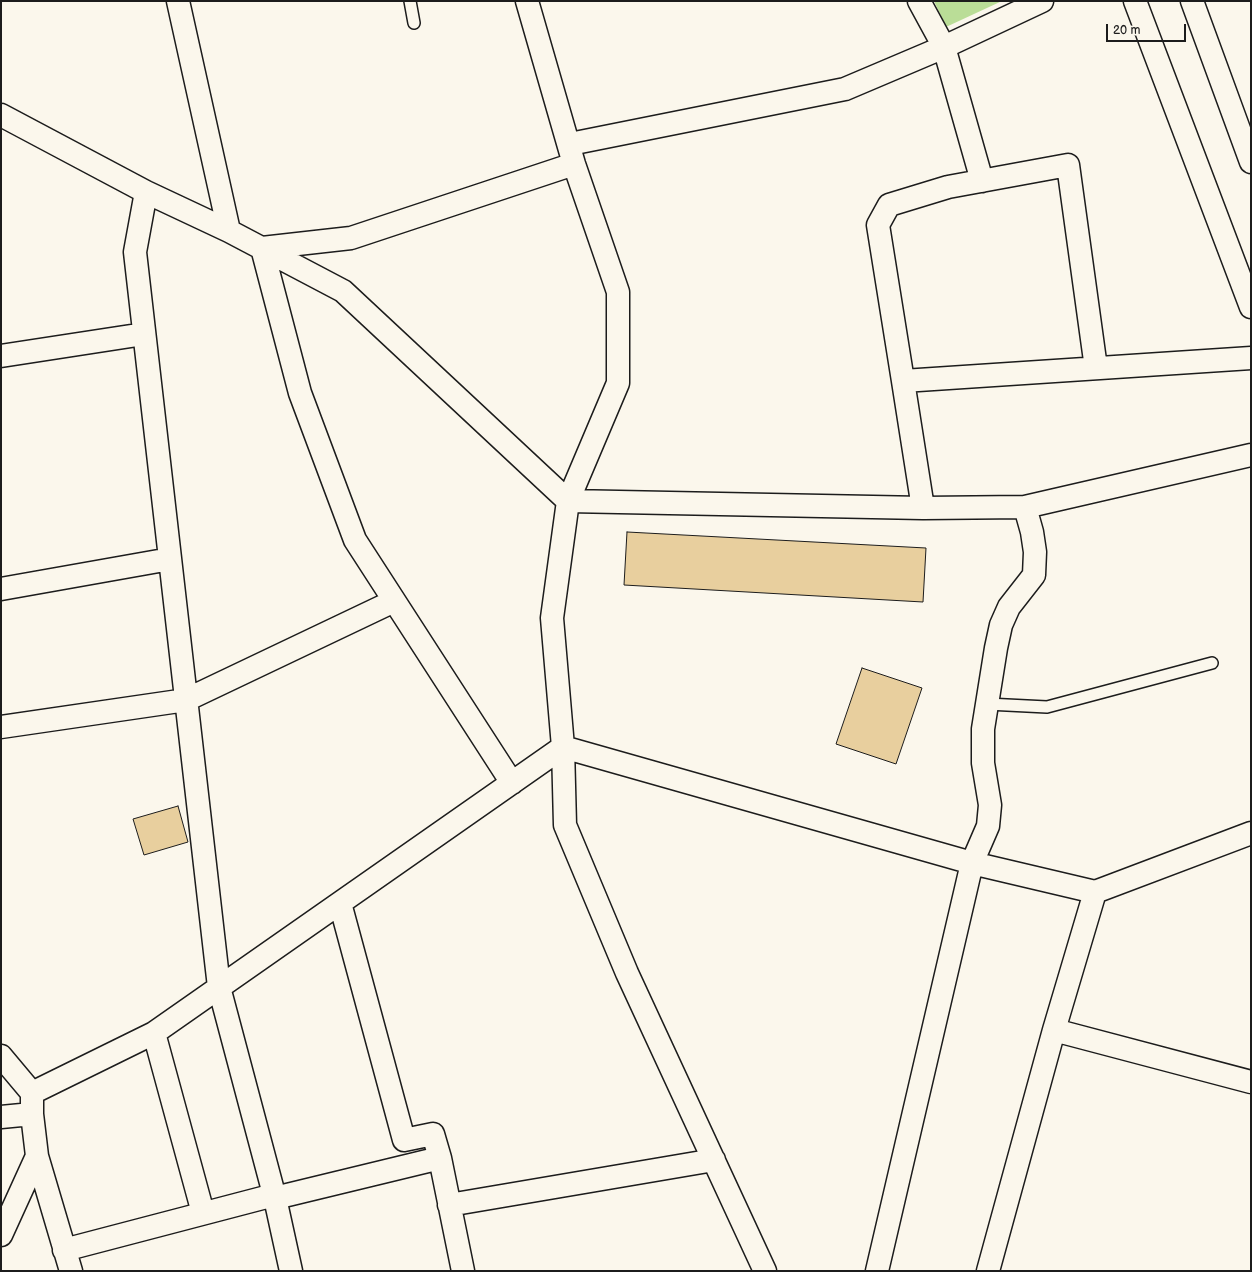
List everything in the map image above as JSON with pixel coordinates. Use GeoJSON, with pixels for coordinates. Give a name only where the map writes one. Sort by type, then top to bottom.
{"type":"FeatureCollection","features":[{"type":"Feature","properties":{"kind":"street"},"geometry":{"type":"LineString","coordinates":[[178,1],[229,230]]}},
{"type":"Feature","properties":{"kind":"street"},"geometry":{"type":"LineString","coordinates":[[527,1],[572,154],[618,292],[618,383],[568,501],[552,618],[563,747],[565,825],[627,973],[765,1271]]}},
{"type":"Feature","properties":{"kind":"street"},"geometry":{"type":"LineString","coordinates":[[920,1],[944,47],[982,181]]}},
{"type":"Feature","properties":{"kind":"street"},"geometry":{"type":"LineString","coordinates":[[262,248],[351,238],[572,154],[845,89],[944,47],[1042,1]]}},
{"type":"Feature","properties":{"kind":"street"},"geometry":{"type":"LineString","coordinates":[[1135,1],[1251,307]]}},
{"type":"Feature","properties":{"kind":"street"},"geometry":{"type":"LineString","coordinates":[[1192,1],[1251,162]]}},
{"type":"Feature","properties":{"kind":"street"},"geometry":{"type":"LineString","coordinates":[[1,115],[146,192],[229,230],[343,292],[568,501],[923,508],[1025,507],[1251,455]]}},
{"type":"Feature","properties":{"kind":"street"},"geometry":{"type":"LineString","coordinates":[[923,508],[878,224],[889,205],[948,187],[1068,165],[1096,368]]}},
{"type":"Feature","properties":{"kind":"street"},"geometry":{"type":"LineString","coordinates":[[146,192],[135,252],[219,987],[275,1196],[291,1271]]}},
{"type":"Feature","properties":{"kind":"street"},"geometry":{"type":"LineString","coordinates":[[262,248],[300,393],[355,540],[512,783]]}},
{"type":"Feature","properties":{"kind":"street"},"geometry":{"type":"LineString","coordinates":[[1,356],[144,334]]}},
{"type":"Feature","properties":{"kind":"street"},"geometry":{"type":"LineString","coordinates":[[903,381],[1251,358]]}},
{"type":"Feature","properties":{"kind":"street"},"geometry":{"type":"LineString","coordinates":[[877,1271],[972,863],[988,826],[990,805],[983,763],[983,730],[996,648],[1001,625],[1009,607],[1034,575],[1035,552],[1032,532],[1025,507]]}},
{"type":"Feature","properties":{"kind":"street"},"geometry":{"type":"LineString","coordinates":[[1,589],[170,559]]}},
{"type":"Feature","properties":{"kind":"street"},"geometry":{"type":"LineString","coordinates":[[1,727],[186,700],[394,601]]}},
{"type":"Feature","properties":{"kind":"street"},"geometry":{"type":"LineString","coordinates":[[1,1117],[32,1104],[154,1033],[563,747]]}},
{"type":"Feature","properties":{"kind":"street"},"geometry":{"type":"LineString","coordinates":[[563,747],[972,863],[1094,892],[1251,833]]}},
{"type":"Feature","properties":{"kind":"street"},"geometry":{"type":"LineString","coordinates":[[988,1271],[1054,1030],[1094,892]]}},
{"type":"Feature","properties":{"kind":"street"},"geometry":{"type":"LineString","coordinates":[[340,903],[404,1140],[433,1134],[440,1158],[463,1271]]}},
{"type":"Feature","properties":{"kind":"street"},"geometry":{"type":"LineString","coordinates":[[1054,1030],[1251,1082]]}},
{"type":"Feature","properties":{"kind":"street"},"geometry":{"type":"LineString","coordinates":[[154,1033],[203,1213]]}},
{"type":"Feature","properties":{"kind":"street"},"geometry":{"type":"LineString","coordinates":[[1,1056],[32,1104],[37,1156],[71,1271]]}},
{"type":"Feature","properties":{"kind":"street"},"geometry":{"type":"LineString","coordinates":[[1,1235],[37,1156]]}},
{"type":"Feature","properties":{"kind":"street"},"geometry":{"type":"LineString","coordinates":[[64,1250],[203,1213],[440,1158]]}},
{"type":"Feature","properties":{"kind":"street"},"geometry":{"type":"LineString","coordinates":[[449,1205],[714,1160]]}},
{"type":"Feature","properties":{"kind":"lane"},"geometry":{"type":"LineString","coordinates":[[410,1],[414,23]]}},
{"type":"Feature","properties":{"kind":"lane"},"geometry":{"type":"LineString","coordinates":[[987,704],[1047,707],[1212,663]]}},
{"type":"Feature","properties":{"kind":"green space"},"geometry":{"type":"Polygon","coordinates":[[[934,1],[1002,1],[946,27],[934,1]]]}},
{"type":"Feature","properties":{"kind":"building"},"geometry":{"type":"Polygon","coordinates":[[[627,532],[926,548],[923,602],[624,585],[627,532]]]}},
{"type":"Feature","properties":{"kind":"building"},"geometry":{"type":"Polygon","coordinates":[[[862,668],[922,688],[896,764],[836,744],[862,668]]]}},
{"type":"Feature","properties":{"kind":"building"},"geometry":{"type":"Polygon","coordinates":[[[178,806],[188,842],[144,855],[133,819],[178,806]]]}}]}
